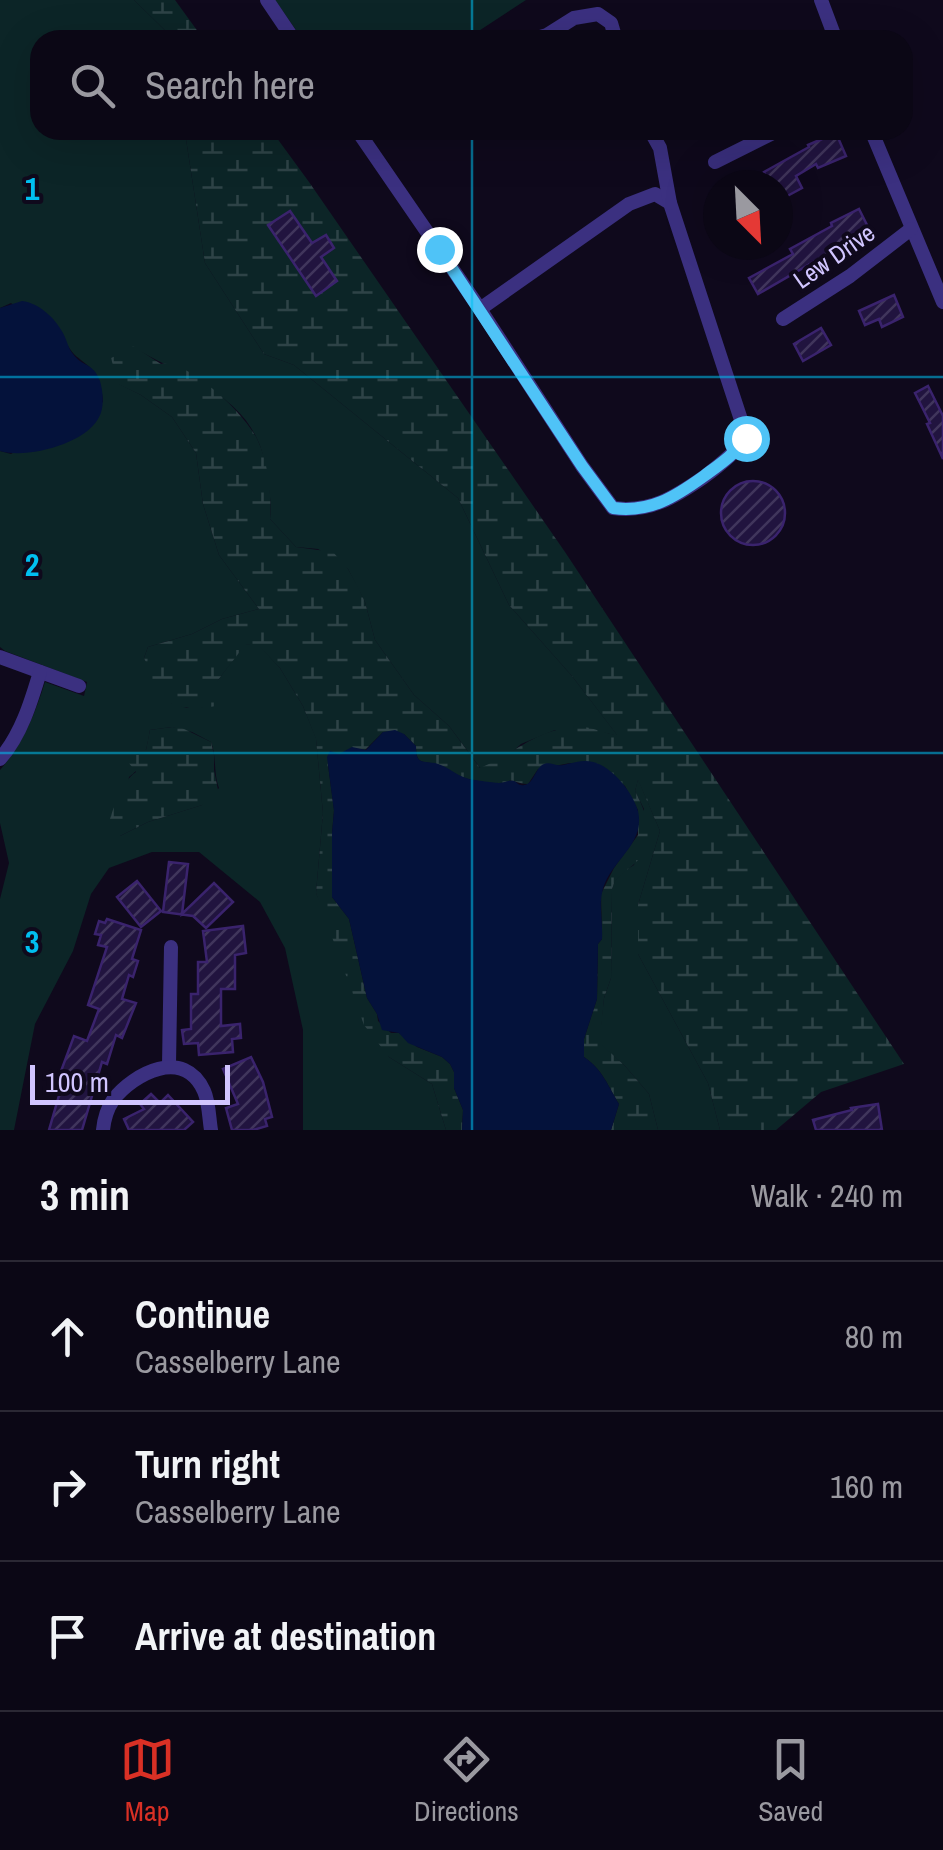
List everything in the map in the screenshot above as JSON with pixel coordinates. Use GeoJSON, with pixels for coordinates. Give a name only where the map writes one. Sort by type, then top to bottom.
{"type":"FeatureCollection","features":[{"type":"Feature","properties":{"kind":"street"},"geometry":{"type":"LineString","coordinates":[[267,0],[287,30]]}},
{"type":"Feature","properties":{"kind":"street"},"geometry":{"type":"LineString","coordinates":[[822,0],[832,30]]}},
{"type":"Feature","properties":{"kind":"street"},"geometry":{"type":"LineString","coordinates":[[555,30],[574,18],[598,14],[612,30]]}},
{"type":"Feature","properties":{"kind":"street"},"geometry":{"type":"LineString","coordinates":[[364,140],[582,466],[613,508],[629,510],[676,496],[734,455],[746,438],[670,203],[656,140]]}},
{"type":"Feature","properties":{"kind":"street"},"geometry":{"type":"LineString","coordinates":[[716,162],[759,140]]}},
{"type":"Feature","properties":{"kind":"street"},"geometry":{"type":"LineString","coordinates":[[874,140],[942,297]]}},
{"type":"Feature","properties":{"kind":"street"},"geometry":{"type":"LineString","coordinates":[[480,309],[629,204],[656,194],[670,203]]}},
{"type":"Feature","properties":{"kind":"street","name":"Lew Drive"},"geometry":{"type":"LineString","coordinates":[[783,319],[850,276],[911,229]]}},
{"type":"Feature","properties":{"kind":"street"},"geometry":{"type":"LineString","coordinates":[[1,658],[79,686]]}},
{"type":"Feature","properties":{"kind":"street"},"geometry":{"type":"LineString","coordinates":[[0,759],[29,708],[40,672]]}},
{"type":"Feature","properties":{"kind":"street"},"geometry":{"type":"LineString","coordinates":[[170,1065],[171,947]]}},
{"type":"Feature","properties":{"kind":"street"},"geometry":{"type":"LineString","coordinates":[[103,1130],[112,1102],[130,1084],[149,1071],[170,1065],[194,1078],[204,1090],[210,1130]]}},
{"type":"Feature","properties":{"kind":"green space"},"geometry":{"type":"Polygon","coordinates":[[[0,0],[134,0],[165,30],[30,30],[30,140],[186,140],[205,263],[264,354],[294,365],[458,498],[509,605],[572,676],[618,736],[555,730],[521,744],[506,758],[481,769],[449,726],[414,695],[375,640],[365,602],[348,569],[318,549],[296,547],[270,519],[263,457],[258,441],[236,409],[221,396],[133,347],[119,384],[172,417],[196,453],[203,504],[219,555],[259,609],[148,647],[144,658],[171,703],[187,708],[202,708],[244,645],[257,643],[280,668],[303,706],[316,738],[323,813],[316,893],[389,1057],[432,1084],[446,1130],[303,1130],[303,1030],[285,948],[260,902],[199,852],[152,852],[109,868],[91,894],[73,951],[35,1024],[14,1130],[0,1130],[0,899],[9,863],[0,823],[0,770],[27,728],[45,682],[84,696],[87,682],[0,647],[0,451],[11,454],[103,402],[90,368],[68,346],[11,303],[0,308],[0,0]],[[172,727],[150,730],[141,762],[129,777],[120,836],[148,822],[202,805],[219,788],[211,742],[172,727]]]}},
{"type":"Feature","properties":{"kind":"green space"},"geometry":{"type":"Polygon","coordinates":[[[134,0],[175,0],[197,30],[165,30],[134,0]]]}},
{"type":"Feature","properties":{"kind":"green space"},"geometry":{"type":"Polygon","coordinates":[[[275,0],[526,0],[480,30],[296,30],[275,0]]]}},
{"type":"Feature","properties":{"kind":"green space"},"geometry":{"type":"Polygon","coordinates":[[[186,140],[278,140],[565,552],[904,1064],[821,1092],[776,1130],[720,1130],[708,1083],[638,954],[638,905],[660,831],[638,780],[635,791],[647,820],[648,839],[641,857],[612,889],[611,978],[604,998],[600,1043],[649,1094],[658,1130],[611,1130],[619,1104],[601,1073],[584,1057],[584,1039],[597,999],[601,894],[638,835],[638,810],[625,786],[570,763],[538,769],[528,784],[473,780],[421,761],[416,746],[404,734],[383,732],[365,750],[345,752],[328,765],[334,810],[332,897],[349,919],[367,998],[378,1021],[391,1033],[399,1033],[417,1047],[442,1057],[454,1072],[454,1088],[463,1110],[462,1130],[446,1130],[432,1084],[389,1057],[364,1025],[316,893],[323,813],[316,739],[303,706],[280,668],[257,644],[245,645],[218,680],[216,706],[208,707],[191,708],[167,702],[152,682],[144,658],[148,647],[259,609],[219,555],[203,504],[196,453],[172,417],[118,384],[111,358],[133,346],[161,364],[186,370],[216,391],[242,418],[258,441],[264,459],[270,519],[296,547],[333,552],[348,569],[365,602],[375,640],[414,695],[449,726],[480,768],[552,731],[581,727],[617,735],[572,676],[509,605],[458,498],[294,365],[264,354],[205,263],[186,140]]]}},
{"type":"Feature","properties":{"kind":"green space"},"geometry":{"type":"Polygon","coordinates":[[[172,727],[211,742],[219,795],[215,801],[148,822],[120,836],[111,832],[108,826],[118,796],[136,772],[128,762],[131,751],[146,750],[150,730],[172,727]]]}},
{"type":"Feature","properties":{"kind":"green space"},"geometry":{"type":"Polygon","coordinates":[[[638,779],[660,831],[638,905],[638,954],[708,1083],[720,1130],[658,1130],[649,1094],[599,1043],[604,998],[611,978],[612,889],[623,872],[634,865],[644,809],[635,791],[638,779]]]}},
{"type":"Feature","properties":{"kind":"water"},"geometry":{"type":"Polygon","coordinates":[[[22,301],[51,317],[73,354],[97,375],[103,395],[98,419],[81,436],[39,451],[11,453],[0,451],[0,308],[22,301]]]}},
{"type":"Feature","properties":{"kind":"water"},"geometry":{"type":"Polygon","coordinates":[[[395,730],[416,746],[420,760],[439,764],[469,779],[525,785],[545,764],[589,761],[615,775],[632,796],[638,811],[637,834],[602,893],[597,999],[584,1039],[584,1057],[601,1073],[619,1104],[611,1130],[462,1130],[463,1110],[450,1064],[408,1043],[399,1033],[382,1030],[367,998],[349,919],[332,897],[334,811],[327,757],[330,751],[339,754],[352,747],[366,750],[383,732],[395,730]]]}},
{"type":"Feature","properties":{"kind":"building"},"geometry":{"type":"Polygon","coordinates":[[[820,140],[839,140],[846,156],[818,168],[816,164],[796,176],[802,188],[793,193],[793,170],[768,170],[820,140]]]}},
{"type":"Feature","properties":{"kind":"building"},"geometry":{"type":"Polygon","coordinates":[[[859,209],[869,229],[827,250],[829,253],[758,294],[749,278],[782,260],[793,260],[793,247],[832,226],[831,223],[859,209]]]}},
{"type":"Feature","properties":{"kind":"building"},"geometry":{"type":"Polygon","coordinates":[[[290,211],[312,243],[326,235],[334,248],[321,257],[337,281],[316,296],[268,225],[290,211]]]}},
{"type":"Feature","properties":{"kind":"building"},"geometry":{"type":"Polygon","coordinates":[[[894,295],[903,317],[882,327],[879,319],[865,325],[859,311],[894,295]]]}},
{"type":"Feature","properties":{"kind":"building"},"geometry":{"type":"Polygon","coordinates":[[[821,328],[831,345],[803,361],[794,344],[821,328]]]}},
{"type":"Feature","properties":{"kind":"building"},"geometry":{"type":"Polygon","coordinates":[[[928,386],[943,416],[943,459],[915,393],[928,386]]]}},
{"type":"Feature","properties":{"kind":"building"},"geometry":{"type":"Polygon","coordinates":[[[753,481],[776,490],[785,513],[776,536],[753,545],[730,536],[721,513],[730,490],[753,481]]]}},
{"type":"Feature","properties":{"kind":"building"},"geometry":{"type":"Polygon","coordinates":[[[169,862],[188,864],[182,914],[214,883],[233,902],[206,928],[193,916],[163,912],[169,862]]]}},
{"type":"Feature","properties":{"kind":"building"},"geometry":{"type":"Polygon","coordinates":[[[137,881],[161,911],[141,927],[117,897],[137,881]]]}},
{"type":"Feature","properties":{"kind":"building"},"geometry":{"type":"Polygon","coordinates":[[[107,919],[141,930],[132,959],[138,961],[122,999],[136,1003],[122,1038],[116,1035],[107,1064],[102,1062],[82,1130],[49,1130],[60,1092],[54,1090],[74,1036],[87,1041],[99,1009],[88,1005],[107,947],[98,945],[101,935],[95,934],[99,921],[105,923],[107,919]]]}},
{"type":"Feature","properties":{"kind":"building"},"geometry":{"type":"Polygon","coordinates":[[[243,926],[246,953],[235,955],[235,989],[221,989],[221,1026],[240,1024],[241,1038],[232,1039],[233,1052],[199,1055],[198,1043],[184,1044],[182,1030],[191,1029],[191,994],[198,994],[198,962],[207,962],[203,931],[243,926]]]}},
{"type":"Feature","properties":{"kind":"building"},"geometry":{"type":"Polygon","coordinates":[[[251,1057],[263,1082],[272,1117],[265,1119],[267,1126],[232,1130],[226,1108],[238,1104],[223,1069],[251,1057]]]}},
{"type":"Feature","properties":{"kind":"building"},"geometry":{"type":"Polygon","coordinates":[[[151,1094],[160,1103],[168,1095],[193,1122],[184,1130],[129,1130],[124,1119],[144,1109],[140,1104],[151,1094]]]}},
{"type":"Feature","properties":{"kind":"building"},"geometry":{"type":"Polygon","coordinates":[[[878,1104],[882,1130],[816,1130],[813,1120],[878,1104]]]}},
{"type":"Feature","properties":{"kind":"route"},"geometry":{"type":"LineString","coordinates":[[439,249],[613,508],[652,506],[676,496],[734,455],[746,438]]}}]}
